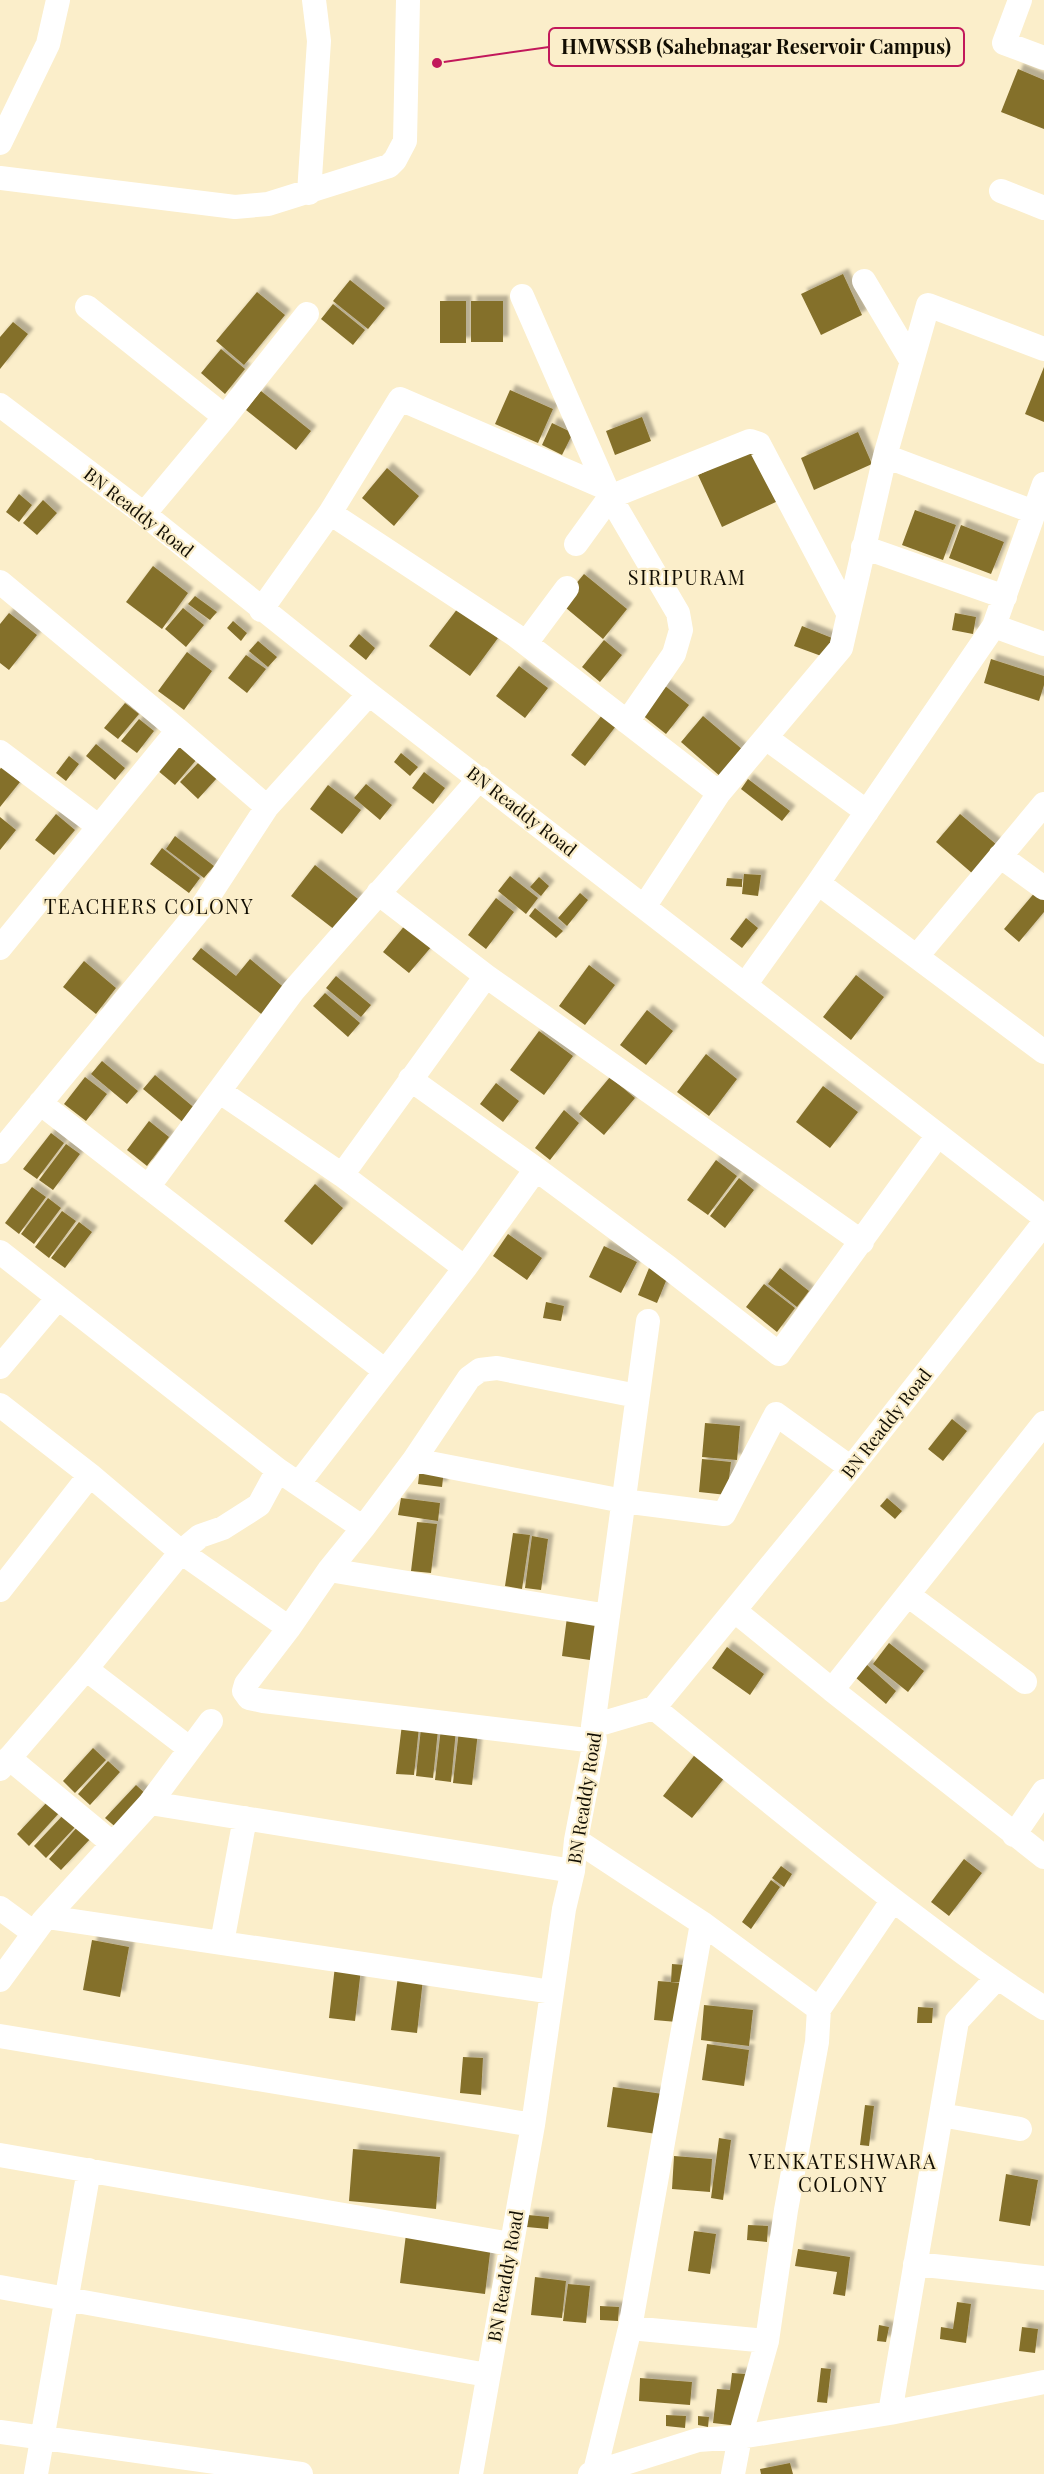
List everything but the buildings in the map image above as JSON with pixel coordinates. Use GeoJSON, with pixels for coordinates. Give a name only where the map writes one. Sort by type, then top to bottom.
{"type":"FeatureCollection","features":[{"type":"Feature","properties":{"kind":"street"},"geometry":{"type":"LineString","coordinates":[[0,142],[6,116],[48,44],[58,0]]}},
{"type":"Feature","properties":{"kind":"street"},"geometry":{"type":"LineString","coordinates":[[309,193],[319,40],[314,0]]}},
{"type":"Feature","properties":{"kind":"street"},"geometry":{"type":"LineString","coordinates":[[0,178],[235,207],[268,204],[309,193],[388,166],[395,160],[405,141],[408,0]]}},
{"type":"Feature","properties":{"kind":"street"},"geometry":{"type":"LineString","coordinates":[[1020,0],[1004,43],[1044,58]]}},
{"type":"Feature","properties":{"kind":"street"},"geometry":{"type":"LineString","coordinates":[[1001,191],[1044,208]]}},
{"type":"Feature","properties":{"kind":"street"},"geometry":{"type":"LineString","coordinates":[[864,281],[911,360]]}},
{"type":"Feature","properties":{"kind":"street"},"geometry":{"type":"LineString","coordinates":[[522,296],[608,493],[678,613],[681,630],[674,654],[627,722]]}},
{"type":"Feature","properties":{"kind":"street"},"geometry":{"type":"LineString","coordinates":[[644,907],[719,793],[841,648],[885,456],[928,305],[1044,350]]}},
{"type":"Feature","properties":{"kind":"street"},"geometry":{"type":"LineString","coordinates":[[87,307],[225,417]]}},
{"type":"Feature","properties":{"kind":"street"},"geometry":{"type":"LineString","coordinates":[[144,514],[307,314]]}},
{"type":"Feature","properties":{"kind":"street"},"geometry":{"type":"LineString","coordinates":[[261,610],[330,513],[399,399],[608,493]]}},
{"type":"Feature","properties":{"kind":"street","name":"BN Readdy Road"},"geometry":{"type":"LineString","coordinates":[[0,405],[144,514],[261,610],[1044,1217]]}},
{"type":"Feature","properties":{"kind":"street"},"geometry":{"type":"LineString","coordinates":[[576,544],[608,493],[750,441],[759,444],[848,613]]}},
{"type":"Feature","properties":{"kind":"street"},"geometry":{"type":"LineString","coordinates":[[885,456],[1034,512]]}},
{"type":"Feature","properties":{"kind":"street"},"geometry":{"type":"LineString","coordinates":[[745,985],[818,883],[994,626],[1044,484]]}},
{"type":"Feature","properties":{"kind":"street"},"geometry":{"type":"LineString","coordinates":[[330,513],[526,644],[719,793]]}},
{"type":"Feature","properties":{"kind":"street"},"geometry":{"type":"LineString","coordinates":[[863,547],[1005,597]]}},
{"type":"Feature","properties":{"kind":"street"},"geometry":{"type":"LineString","coordinates":[[0,582],[267,807]]}},
{"type":"Feature","properties":{"kind":"street"},"geometry":{"type":"LineString","coordinates":[[526,644],[567,588]]}},
{"type":"Feature","properties":{"kind":"street"},"geometry":{"type":"LineString","coordinates":[[994,626],[1044,644]]}},
{"type":"Feature","properties":{"kind":"street"},"geometry":{"type":"LineString","coordinates":[[0,1152],[201,908],[267,807],[369,694]]}},
{"type":"Feature","properties":{"kind":"street"},"geometry":{"type":"LineString","coordinates":[[0,948],[178,730]]}},
{"type":"Feature","properties":{"kind":"street"},"geometry":{"type":"LineString","coordinates":[[766,738],[867,812]]}},
{"type":"Feature","properties":{"kind":"street"},"geometry":{"type":"LineString","coordinates":[[0,752],[98,826]]}},
{"type":"Feature","properties":{"kind":"street"},"geometry":{"type":"LineString","coordinates":[[148,1188],[292,991],[480,778]]}},
{"type":"Feature","properties":{"kind":"street"},"geometry":{"type":"LineString","coordinates":[[917,956],[1044,804]]}},
{"type":"Feature","properties":{"kind":"street"},"geometry":{"type":"LineString","coordinates":[[1000,856],[1044,888]]}},
{"type":"Feature","properties":{"kind":"street"},"geometry":{"type":"LineString","coordinates":[[818,883],[1044,1052]]}},
{"type":"Feature","properties":{"kind":"street"},"geometry":{"type":"LineString","coordinates":[[378,894],[486,976],[862,1242]]}},
{"type":"Feature","properties":{"kind":"street"},"geometry":{"type":"LineString","coordinates":[[342,1175],[486,976]]}},
{"type":"Feature","properties":{"kind":"street"},"geometry":{"type":"LineString","coordinates":[[410,1080],[536,1169],[669,1268],[778,1354],[938,1135]]}},
{"type":"Feature","properties":{"kind":"street"},"geometry":{"type":"LineString","coordinates":[[219,1091],[342,1175],[465,1268]]}},
{"type":"Feature","properties":{"kind":"street"},"geometry":{"type":"LineString","coordinates":[[40,1103],[384,1370]]}},
{"type":"Feature","properties":{"kind":"street"},"geometry":{"type":"LineString","coordinates":[[299,1483],[465,1268],[536,1169]]}},
{"type":"Feature","properties":{"kind":"street","name":"BN Readdy Road"},"geometry":{"type":"LineString","coordinates":[[471,2474],[510,2244],[533,2125],[564,1909],[573,1871],[594,1734],[654,1708],[851,1468],[1044,1223]]}},
{"type":"Feature","properties":{"kind":"street"},"geometry":{"type":"LineString","coordinates":[[0,1252],[278,1470],[363,1528]]}},
{"type":"Feature","properties":{"kind":"street"},"geometry":{"type":"LineString","coordinates":[[0,1367],[58,1298]]}},
{"type":"Feature","properties":{"kind":"street"},"geometry":{"type":"LineString","coordinates":[[637,1396],[497,1368],[480,1370],[469,1378],[414,1460],[329,1570],[289,1628],[246,1684],[244,1691],[249,1698],[594,1734],[648,1321]]}},
{"type":"Feature","properties":{"kind":"street"},"geometry":{"type":"LineString","coordinates":[[0,1405],[90,1475],[181,1552],[289,1628]]}},
{"type":"Feature","properties":{"kind":"street"},"geometry":{"type":"LineString","coordinates":[[414,1460],[623,1501],[724,1514],[776,1414],[851,1468]]}},
{"type":"Feature","properties":{"kind":"street"},"geometry":{"type":"LineString","coordinates":[[832,1689],[1044,1424]]}},
{"type":"Feature","properties":{"kind":"street"},"geometry":{"type":"LineString","coordinates":[[113,1844],[5,1764],[181,1552],[200,1536],[222,1528],[259,1505],[278,1470]]}},
{"type":"Feature","properties":{"kind":"street"},"geometry":{"type":"LineString","coordinates":[[0,1590],[90,1475]]}},
{"type":"Feature","properties":{"kind":"street"},"geometry":{"type":"LineString","coordinates":[[329,1570],[608,1616]]}},
{"type":"Feature","properties":{"kind":"street"},"geometry":{"type":"LineString","coordinates":[[908,1595],[1025,1682]]}},
{"type":"Feature","properties":{"kind":"street"},"geometry":{"type":"LineString","coordinates":[[735,1611],[1044,1857]]}},
{"type":"Feature","properties":{"kind":"street"},"geometry":{"type":"LineString","coordinates":[[86,1669],[189,1748]]}},
{"type":"Feature","properties":{"kind":"street"},"geometry":{"type":"LineString","coordinates":[[654,1708],[893,1900],[996,1979],[1044,2008]]}},
{"type":"Feature","properties":{"kind":"street"},"geometry":{"type":"LineString","coordinates":[[0,1980],[41,1925],[150,1803],[211,1720]]}},
{"type":"Feature","properties":{"kind":"street"},"geometry":{"type":"LineString","coordinates":[[1014,1835],[1044,1791]]}},
{"type":"Feature","properties":{"kind":"street"},"geometry":{"type":"LineString","coordinates":[[150,1803],[573,1871]]}},
{"type":"Feature","properties":{"kind":"street"},"geometry":{"type":"LineString","coordinates":[[222,1943],[245,1818]]}},
{"type":"Feature","properties":{"kind":"street"},"geometry":{"type":"LineString","coordinates":[[576,1840],[702,1923],[819,2009]]}},
{"type":"Feature","properties":{"kind":"street"},"geometry":{"type":"LineString","coordinates":[[734,2474],[740,2437],[767,2341],[786,2210],[817,2042],[819,2009],[893,1900]]}},
{"type":"Feature","properties":{"kind":"street"},"geometry":{"type":"LineString","coordinates":[[0,1908],[41,1925],[222,1943],[552,1992]]}},
{"type":"Feature","properties":{"kind":"street"},"geometry":{"type":"LineString","coordinates":[[592,2473],[630,2328],[702,1923]]}},
{"type":"Feature","properties":{"kind":"street"},"geometry":{"type":"LineString","coordinates":[[890,2413],[957,2021],[996,1979]]}},
{"type":"Feature","properties":{"kind":"street"},"geometry":{"type":"LineString","coordinates":[[0,2036],[533,2125]]}},
{"type":"Feature","properties":{"kind":"street"},"geometry":{"type":"LineString","coordinates":[[941,2115],[1020,2129]]}},
{"type":"Feature","properties":{"kind":"street"},"geometry":{"type":"LineString","coordinates":[[0,2155],[510,2244]]}},
{"type":"Feature","properties":{"kind":"street"},"geometry":{"type":"LineString","coordinates":[[36,2474],[89,2170]]}},
{"type":"Feature","properties":{"kind":"street"},"geometry":{"type":"LineString","coordinates":[[915,2264],[1044,2278]]}},
{"type":"Feature","properties":{"kind":"street"},"geometry":{"type":"LineString","coordinates":[[0,2287],[487,2375]]}},
{"type":"Feature","properties":{"kind":"street"},"geometry":{"type":"LineString","coordinates":[[630,2328],[767,2341]]}},
{"type":"Feature","properties":{"kind":"street"},"geometry":{"type":"LineString","coordinates":[[592,2473],[698,2440],[740,2437],[890,2413],[1044,2382]]}},
{"type":"Feature","properties":{"kind":"street"},"geometry":{"type":"LineString","coordinates":[[0,2432],[302,2474]]}},
{"type":"Feature","properties":{"kind":"place","name":"HMWSSB (Sahebnagar Reservoir Campus)"},"geometry":{"type":"Point","coordinates":[437,63]}},
{"type":"Feature","properties":{"kind":"district","name":"SIRIPURAM"},"geometry":{"type":"Point","coordinates":[687,576]}},
{"type":"Feature","properties":{"kind":"district","name":"TEACHERS COLONY"},"geometry":{"type":"Point","coordinates":[149,905]}},
{"type":"Feature","properties":{"kind":"district","name":"VENKATESHWARA COLONY"},"geometry":{"type":"Point","coordinates":[843,2172]}}]}
